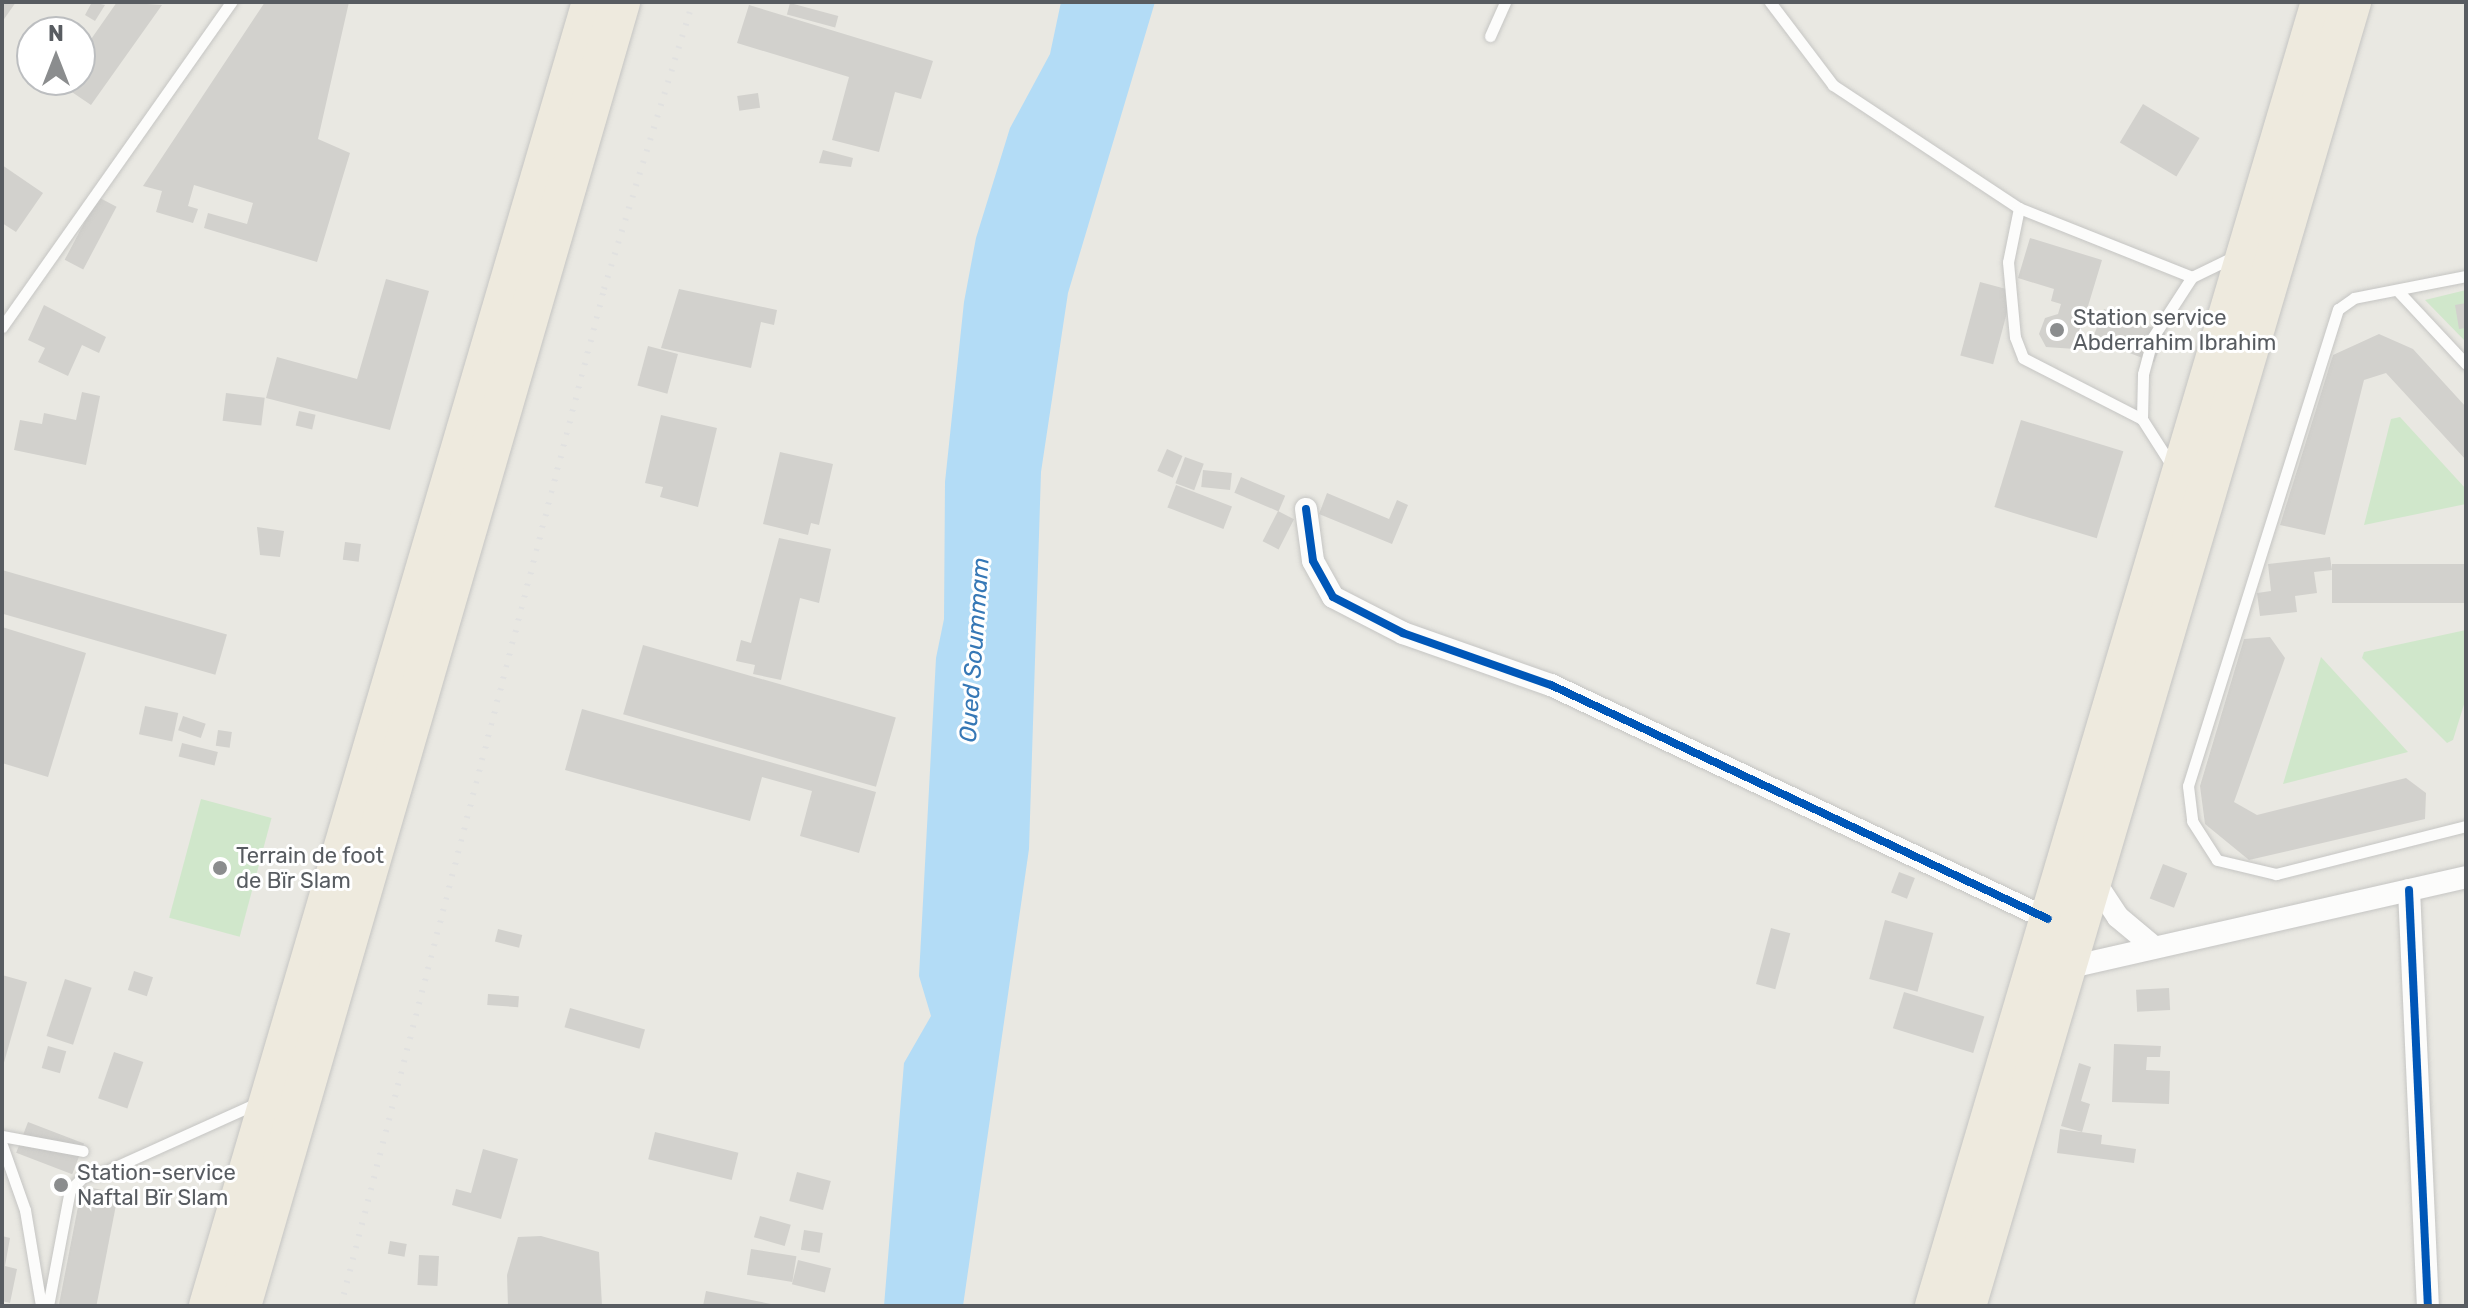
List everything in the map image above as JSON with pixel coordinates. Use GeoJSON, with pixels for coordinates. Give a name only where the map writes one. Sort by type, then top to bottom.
{"type":"FeatureCollection","features":[{"type":"Feature","properties":{"kind":"highway"},"geometry":{"type":"LineString","coordinates":[[209,1306],[267,1099],[592,2]]}},
{"type":"Feature","properties":{"kind":"highway"},"geometry":{"type":"LineString","coordinates":[[241,1306],[620,2]]}},
{"type":"Feature","properties":{"kind":"highway"},"geometry":{"type":"LineString","coordinates":[[1935,1306],[2321,2]]}},
{"type":"Feature","properties":{"kind":"highway"},"geometry":{"type":"LineString","coordinates":[[1966,1306],[2351,2]]}},
{"type":"Feature","properties":{"kind":"street"},"geometry":{"type":"LineString","coordinates":[[1306,509],[1313,561],[1333,597],[1403,633],[1551,685],[2048,919]]}},
{"type":"Feature","properties":{"kind":"street"},"geometry":{"type":"LineString","coordinates":[[2066,968],[2466,877]]}},
{"type":"Feature","properties":{"kind":"street"},"geometry":{"type":"LineString","coordinates":[[2093,879],[2118,917],[2154,947]]}},
{"type":"Feature","properties":{"kind":"street"},"geometry":{"type":"LineString","coordinates":[[2409,890],[2428,1306]]}},
{"type":"Feature","properties":{"kind":"lane"},"geometry":{"type":"LineString","coordinates":[[2,327],[231,2]]}},
{"type":"Feature","properties":{"kind":"lane"},"geometry":{"type":"LineString","coordinates":[[1490,36],[1505,2]]}},
{"type":"Feature","properties":{"kind":"lane"},"geometry":{"type":"LineString","coordinates":[[1770,2],[1833,85],[2019,208],[2192,277]]}},
{"type":"Feature","properties":{"kind":"lane"},"geometry":{"type":"LineString","coordinates":[[2019,208],[2008,262],[2015,337],[2023,358],[2142,419],[2181,480]]}},
{"type":"Feature","properties":{"kind":"lane"},"geometry":{"type":"LineString","coordinates":[[2142,419],[2143,374],[2153,337],[2192,277],[2249,248]]}},
{"type":"Feature","properties":{"kind":"lane"},"geometry":{"type":"LineString","coordinates":[[2466,276],[2354,298],[2338,309],[2188,786],[2192,821],[2217,860],[2276,874],[2466,826]]}},
{"type":"Feature","properties":{"kind":"lane"},"geometry":{"type":"LineString","coordinates":[[2397,290],[2466,364]]}},
{"type":"Feature","properties":{"kind":"lane"},"geometry":{"type":"LineString","coordinates":[[48,1306],[70,1190],[85,1175],[102,1173],[267,1099]]}},
{"type":"Feature","properties":{"kind":"lane"},"geometry":{"type":"LineString","coordinates":[[2,1136],[83,1151]]}},
{"type":"Feature","properties":{"kind":"lane"},"geometry":{"type":"LineString","coordinates":[[2,1145],[25,1210],[41,1306]]}},
{"type":"Feature","properties":{"kind":"green space"},"geometry":{"type":"Polygon","coordinates":[[[2466,290],[2466,342],[2425,300],[2466,290]]]}},
{"type":"Feature","properties":{"kind":"green space"},"geometry":{"type":"Polygon","coordinates":[[[2400,417],[2466,489],[2466,504],[2364,525],[2391,419],[2400,417]]]}},
{"type":"Feature","properties":{"kind":"green space"},"geometry":{"type":"Polygon","coordinates":[[[2466,630],[2466,698],[2453,740],[2447,743],[2362,658],[2364,652],[2466,630]]]}},
{"type":"Feature","properties":{"kind":"green space"},"geometry":{"type":"Polygon","coordinates":[[[2321,657],[2408,752],[2283,784],[2321,657]]]}},
{"type":"Feature","properties":{"kind":"green space","name":"Terrain de foot de Bïr Slam"},"geometry":{"type":"Polygon","coordinates":[[[201,799],[272,818],[240,937],[169,918],[201,799]]]}},
{"type":"Feature","properties":{"kind":"water","name":"Oued Soummam"},"geometry":{"type":"Polygon","coordinates":[[[1061,2],[1155,2],[1068,293],[1041,472],[1029,849],[963,1306],[884,1306],[904,1063],[931,1016],[919,976],[936,658],[944,619],[945,482],[964,302],[976,238],[1010,128],[1050,54],[1061,2]]]}},
{"type":"Feature","properties":{"kind":"building"},"geometry":{"type":"Polygon","coordinates":[[[2,2],[16,2],[2,22],[2,2]]]}},
{"type":"Feature","properties":{"kind":"building"},"geometry":{"type":"Polygon","coordinates":[[[92,2],[105,5],[96,19],[96,16],[85,15],[92,2]]]}},
{"type":"Feature","properties":{"kind":"building"},"geometry":{"type":"Polygon","coordinates":[[[117,2],[162,5],[91,105],[78,96],[96,96],[96,32],[117,2]]]}},
{"type":"Feature","properties":{"kind":"building"},"geometry":{"type":"Polygon","coordinates":[[[265,2],[349,2],[318,139],[350,153],[317,262],[204,228],[208,213],[247,224],[253,203],[194,185],[188,206],[198,209],[193,223],[156,212],[162,191],[143,186],[265,2]]]}},
{"type":"Feature","properties":{"kind":"building"},"geometry":{"type":"Polygon","coordinates":[[[790,3],[838,16],[835,28],[787,15],[790,3]]]}},
{"type":"Feature","properties":{"kind":"building"},"geometry":{"type":"Polygon","coordinates":[[[749,5],[933,61],[921,99],[895,92],[879,152],[832,140],[849,77],[737,43],[749,5]]]}},
{"type":"Feature","properties":{"kind":"building"},"geometry":{"type":"Polygon","coordinates":[[[758,93],[760,108],[739,111],[737,96],[758,93]]]}},
{"type":"Feature","properties":{"kind":"building"},"geometry":{"type":"Polygon","coordinates":[[[2143,104],[2200,138],[2176,177],[2120,143],[2143,104]]]}},
{"type":"Feature","properties":{"kind":"building"},"geometry":{"type":"Polygon","coordinates":[[[823,150],[853,158],[851,167],[819,163],[823,150]]]}},
{"type":"Feature","properties":{"kind":"building"},"geometry":{"type":"Polygon","coordinates":[[[2,165],[43,193],[16,232],[2,223],[2,165]]]}},
{"type":"Feature","properties":{"kind":"building"},"geometry":{"type":"Polygon","coordinates":[[[98,197],[117,207],[83,270],[65,260],[98,197]]]}},
{"type":"Feature","properties":{"kind":"building"},"geometry":{"type":"Polygon","coordinates":[[[2030,238],[2102,260],[2075,349],[2046,347],[2039,334],[2045,318],[2058,314],[2061,304],[2051,301],[2054,289],[2018,278],[2030,238]]]}},
{"type":"Feature","properties":{"kind":"building"},"geometry":{"type":"Polygon","coordinates":[[[386,279],[429,291],[390,430],[266,398],[277,357],[357,379],[386,279]]]}},
{"type":"Feature","properties":{"kind":"building"},"geometry":{"type":"Polygon","coordinates":[[[1980,282],[2013,291],[1993,364],[1960,355],[1980,282]]]}},
{"type":"Feature","properties":{"kind":"building"},"geometry":{"type":"Polygon","coordinates":[[[679,289],[777,310],[774,325],[761,322],[751,368],[661,348],[679,289]]]}},
{"type":"Feature","properties":{"kind":"building"},"geometry":{"type":"Polygon","coordinates":[[[2466,303],[2466,328],[2459,329],[2455,305],[2466,303]]]}},
{"type":"Feature","properties":{"kind":"building"},"geometry":{"type":"Polygon","coordinates":[[[44,305],[106,337],[99,353],[82,345],[68,376],[38,362],[45,348],[28,340],[44,305]]]}},
{"type":"Feature","properties":{"kind":"building"},"geometry":{"type":"Polygon","coordinates":[[[2104,309],[2166,333],[2154,363],[2093,339],[2104,309]]]}},
{"type":"Feature","properties":{"kind":"building"},"geometry":{"type":"Polygon","coordinates":[[[2379,334],[2413,349],[2466,407],[2466,460],[2386,373],[2364,380],[2325,535],[2280,525],[2333,355],[2379,334]]]}},
{"type":"Feature","properties":{"kind":"building"},"geometry":{"type":"Polygon","coordinates":[[[648,346],[678,354],[667,394],[637,386],[648,346]]]}},
{"type":"Feature","properties":{"kind":"building"},"geometry":{"type":"Polygon","coordinates":[[[82,392],[100,396],[86,465],[14,450],[20,420],[42,424],[44,413],[76,420],[82,392]]]}},
{"type":"Feature","properties":{"kind":"building"},"geometry":{"type":"Polygon","coordinates":[[[226,393],[265,398],[261,426],[223,421],[226,393]]]}},
{"type":"Feature","properties":{"kind":"building"},"geometry":{"type":"Polygon","coordinates":[[[299,411],[316,415],[312,429],[296,426],[299,411]]]}},
{"type":"Feature","properties":{"kind":"building"},"geometry":{"type":"Polygon","coordinates":[[[661,415],[717,428],[698,507],[660,497],[663,487],[645,483],[661,415]]]}},
{"type":"Feature","properties":{"kind":"building"},"geometry":{"type":"Polygon","coordinates":[[[2021,420],[2123,451],[2097,538],[1994,507],[2021,420]]]}},
{"type":"Feature","properties":{"kind":"building"},"geometry":{"type":"Polygon","coordinates":[[[1167,449],[1183,456],[1173,478],[1157,471],[1167,449]]]}},
{"type":"Feature","properties":{"kind":"building"},"geometry":{"type":"Polygon","coordinates":[[[780,452],[833,464],[819,525],[811,523],[808,535],[763,524],[780,452]]]}},
{"type":"Feature","properties":{"kind":"building"},"geometry":{"type":"Polygon","coordinates":[[[1185,457],[1204,464],[1194,490],[1175,483],[1185,457]]]}},
{"type":"Feature","properties":{"kind":"building"},"geometry":{"type":"Polygon","coordinates":[[[1203,470],[1232,473],[1230,490],[1201,487],[1203,470]]]}},
{"type":"Feature","properties":{"kind":"building"},"geometry":{"type":"Polygon","coordinates":[[[1241,477],[1285,496],[1279,511],[1234,493],[1241,477]]]}},
{"type":"Feature","properties":{"kind":"building"},"geometry":{"type":"Polygon","coordinates":[[[1176,485],[1232,507],[1223,529],[1167,507],[1176,485]]]}},
{"type":"Feature","properties":{"kind":"building"},"geometry":{"type":"Polygon","coordinates":[[[1327,493],[1389,519],[1397,500],[1408,505],[1392,544],[1319,514],[1327,493]]]}},
{"type":"Feature","properties":{"kind":"building"},"geometry":{"type":"Polygon","coordinates":[[[1278,511],[1294,519],[1279,549],[1263,541],[1278,511]]]}},
{"type":"Feature","properties":{"kind":"building"},"geometry":{"type":"Polygon","coordinates":[[[257,527],[284,531],[280,557],[260,555],[257,527]]]}},
{"type":"Feature","properties":{"kind":"building"},"geometry":{"type":"Polygon","coordinates":[[[779,538],[831,549],[819,603],[800,598],[781,680],[753,674],[755,665],[736,661],[741,640],[751,643],[779,538]]]}},
{"type":"Feature","properties":{"kind":"building"},"geometry":{"type":"Polygon","coordinates":[[[345,542],[361,544],[359,562],[343,560],[345,542]]]}},
{"type":"Feature","properties":{"kind":"building"},"geometry":{"type":"Polygon","coordinates":[[[2330,557],[2332,570],[2314,572],[2317,593],[2295,596],[2297,612],[2260,616],[2257,593],[2271,591],[2268,564],[2330,557]]]}},
{"type":"Feature","properties":{"kind":"building"},"geometry":{"type":"Polygon","coordinates":[[[2332,564],[2466,564],[2466,603],[2332,603],[2332,564]]]}},
{"type":"Feature","properties":{"kind":"building"},"geometry":{"type":"Polygon","coordinates":[[[2,570],[227,634],[215,675],[2,614],[2,570]]]}},
{"type":"Feature","properties":{"kind":"building"},"geometry":{"type":"Polygon","coordinates":[[[2,627],[86,653],[48,777],[2,763],[2,627]]]}},
{"type":"Feature","properties":{"kind":"building"},"geometry":{"type":"Polygon","coordinates":[[[2270,637],[2285,658],[2234,802],[2257,815],[2406,778],[2426,793],[2425,819],[2249,860],[2205,824],[2200,786],[2244,639],[2270,637]]]}},
{"type":"Feature","properties":{"kind":"building"},"geometry":{"type":"Polygon","coordinates":[[[643,645],[896,717],[876,787],[623,714],[643,645]]]}},
{"type":"Feature","properties":{"kind":"building"},"geometry":{"type":"Polygon","coordinates":[[[145,706],[178,713],[172,741],[139,734],[145,706]]]}},
{"type":"Feature","properties":{"kind":"building"},"geometry":{"type":"Polygon","coordinates":[[[582,709],[876,792],[859,853],[800,836],[812,791],[762,777],[750,821],[565,770],[582,709]]]}},
{"type":"Feature","properties":{"kind":"building"},"geometry":{"type":"Polygon","coordinates":[[[183,716],[206,724],[201,738],[178,730],[183,716]]]}},
{"type":"Feature","properties":{"kind":"building"},"geometry":{"type":"Polygon","coordinates":[[[218,730],[232,732],[230,748],[216,746],[218,730]]]}},
{"type":"Feature","properties":{"kind":"building"},"geometry":{"type":"Polygon","coordinates":[[[182,743],[218,752],[215,766],[179,757],[182,743]]]}},
{"type":"Feature","properties":{"kind":"building"},"geometry":{"type":"Polygon","coordinates":[[[2163,864],[2187,873],[2174,908],[2150,899],[2163,864]]]}},
{"type":"Feature","properties":{"kind":"building"},"geometry":{"type":"Polygon","coordinates":[[[1899,872],[1915,878],[1907,899],[1891,893],[1899,872]]]}},
{"type":"Feature","properties":{"kind":"building"},"geometry":{"type":"Polygon","coordinates":[[[1885,920],[1933,933],[1918,992],[1869,979],[1885,920]]]}},
{"type":"Feature","properties":{"kind":"building"},"geometry":{"type":"Polygon","coordinates":[[[1771,928],[1790,933],[1775,989],[1756,984],[1771,928]]]}},
{"type":"Feature","properties":{"kind":"building"},"geometry":{"type":"Polygon","coordinates":[[[498,929],[522,935],[519,948],[495,942],[498,929]]]}},
{"type":"Feature","properties":{"kind":"building"},"geometry":{"type":"Polygon","coordinates":[[[134,971],[153,977],[147,996],[128,990],[134,971]]]}},
{"type":"Feature","properties":{"kind":"building"},"geometry":{"type":"Polygon","coordinates":[[[2,975],[27,982],[3,1066],[2,1065],[2,975]]]}},
{"type":"Feature","properties":{"kind":"building"},"geometry":{"type":"Polygon","coordinates":[[[65,979],[92,988],[73,1045],[46,1036],[65,979]]]}},
{"type":"Feature","properties":{"kind":"building"},"geometry":{"type":"Polygon","coordinates":[[[2169,988],[2170,1010],[2137,1012],[2136,990],[2169,988]]]}},
{"type":"Feature","properties":{"kind":"building"},"geometry":{"type":"Polygon","coordinates":[[[1904,992],[1984,1017],[1973,1053],[1893,1028],[1904,992]]]}},
{"type":"Feature","properties":{"kind":"building"},"geometry":{"type":"Polygon","coordinates":[[[488,994],[519,996],[518,1007],[487,1005],[488,994]]]}},
{"type":"Feature","properties":{"kind":"building"},"geometry":{"type":"Polygon","coordinates":[[[570,1008],[645,1029],[639,1049],[564,1027],[570,1008]]]}},
{"type":"Feature","properties":{"kind":"building"},"geometry":{"type":"Polygon","coordinates":[[[2114,1044],[2161,1046],[2160,1057],[2147,1057],[2146,1070],[2170,1071],[2169,1104],[2112,1102],[2114,1044]]]}},
{"type":"Feature","properties":{"kind":"building"},"geometry":{"type":"Polygon","coordinates":[[[48,1046],[66,1051],[60,1073],[42,1068],[48,1046]]]}},
{"type":"Feature","properties":{"kind":"building"},"geometry":{"type":"Polygon","coordinates":[[[114,1052],[143,1062],[127,1108],[98,1098],[114,1052]]]}},
{"type":"Feature","properties":{"kind":"building"},"geometry":{"type":"Polygon","coordinates":[[[2079,1063],[2091,1067],[2081,1101],[2090,1104],[2082,1132],[2061,1126],[2079,1063]]]}},
{"type":"Feature","properties":{"kind":"building"},"geometry":{"type":"Polygon","coordinates":[[[28,1122],[84,1144],[72,1174],[16,1153],[28,1122]]]}},
{"type":"Feature","properties":{"kind":"building"},"geometry":{"type":"Polygon","coordinates":[[[2060,1129],[2102,1135],[2101,1144],[2136,1149],[2134,1163],[2057,1153],[2060,1129]]]}},
{"type":"Feature","properties":{"kind":"building"},"geometry":{"type":"Polygon","coordinates":[[[655,1132],[738,1153],[732,1180],[648,1159],[655,1132]]]}},
{"type":"Feature","properties":{"kind":"building"},"geometry":{"type":"Polygon","coordinates":[[[483,1149],[518,1159],[501,1219],[452,1205],[456,1189],[471,1193],[483,1149]]]}},
{"type":"Feature","properties":{"kind":"building"},"geometry":{"type":"Polygon","coordinates":[[[797,1172],[831,1181],[823,1210],[789,1201],[797,1172]]]}},
{"type":"Feature","properties":{"kind":"building"},"geometry":{"type":"Polygon","coordinates":[[[82,1186],[118,1193],[96,1306],[59,1306],[82,1186]]]}},
{"type":"Feature","properties":{"kind":"building"},"geometry":{"type":"Polygon","coordinates":[[[760,1216],[791,1225],[785,1246],[754,1237],[760,1216]]]}},
{"type":"Feature","properties":{"kind":"building"},"geometry":{"type":"Polygon","coordinates":[[[804,1230],[823,1233],[820,1253],[801,1250],[804,1230]]]}},
{"type":"Feature","properties":{"kind":"building"},"geometry":{"type":"Polygon","coordinates":[[[2,1236],[10,1238],[5,1266],[17,1269],[10,1303],[2,1301],[2,1236]]]}},
{"type":"Feature","properties":{"kind":"building"},"geometry":{"type":"Polygon","coordinates":[[[541,1236],[599,1252],[602,1306],[508,1306],[507,1275],[518,1237],[541,1236]]]}},
{"type":"Feature","properties":{"kind":"building"},"geometry":{"type":"Polygon","coordinates":[[[390,1241],[407,1244],[404,1257],[388,1254],[390,1241]]]}},
{"type":"Feature","properties":{"kind":"building"},"geometry":{"type":"Polygon","coordinates":[[[751,1249],[796,1256],[792,1282],[747,1275],[751,1249]]]}},
{"type":"Feature","properties":{"kind":"building"},"geometry":{"type":"Polygon","coordinates":[[[419,1255],[439,1256],[437,1286],[417,1285],[419,1255]]]}},
{"type":"Feature","properties":{"kind":"building"},"geometry":{"type":"Polygon","coordinates":[[[798,1260],[831,1268],[825,1292],[792,1284],[798,1260]]]}},
{"type":"Feature","properties":{"kind":"building"},"geometry":{"type":"Polygon","coordinates":[[[706,1291],[776,1305],[776,1306],[703,1306],[706,1291]]]}},
{"type":"Feature","properties":{"kind":"railway"},"geometry":{"type":"LineString","coordinates":[[341,1306],[604,289],[693,2]]}},
{"type":"Feature","properties":{"kind":"cycle path"},"geometry":{"type":"LineString","coordinates":[[1306,509],[1313,561],[1333,597],[1403,633],[1551,685],[2048,919]]}},
{"type":"Feature","properties":{"kind":"cycle path"},"geometry":{"type":"LineString","coordinates":[[2409,890],[2428,1306]]}},
{"type":"Feature","properties":{"kind":"place","name":"Station service Abderrahim Ibrahim"},"geometry":{"type":"Point","coordinates":[2057,330]}},
{"type":"Feature","properties":{"kind":"place","name":"Terrain de foot de Bïr Slam"},"geometry":{"type":"Point","coordinates":[220,868]}},
{"type":"Feature","properties":{"kind":"place","name":"Station-service Naftal Bïr Slam"},"geometry":{"type":"Point","coordinates":[61,1185]}}]}
